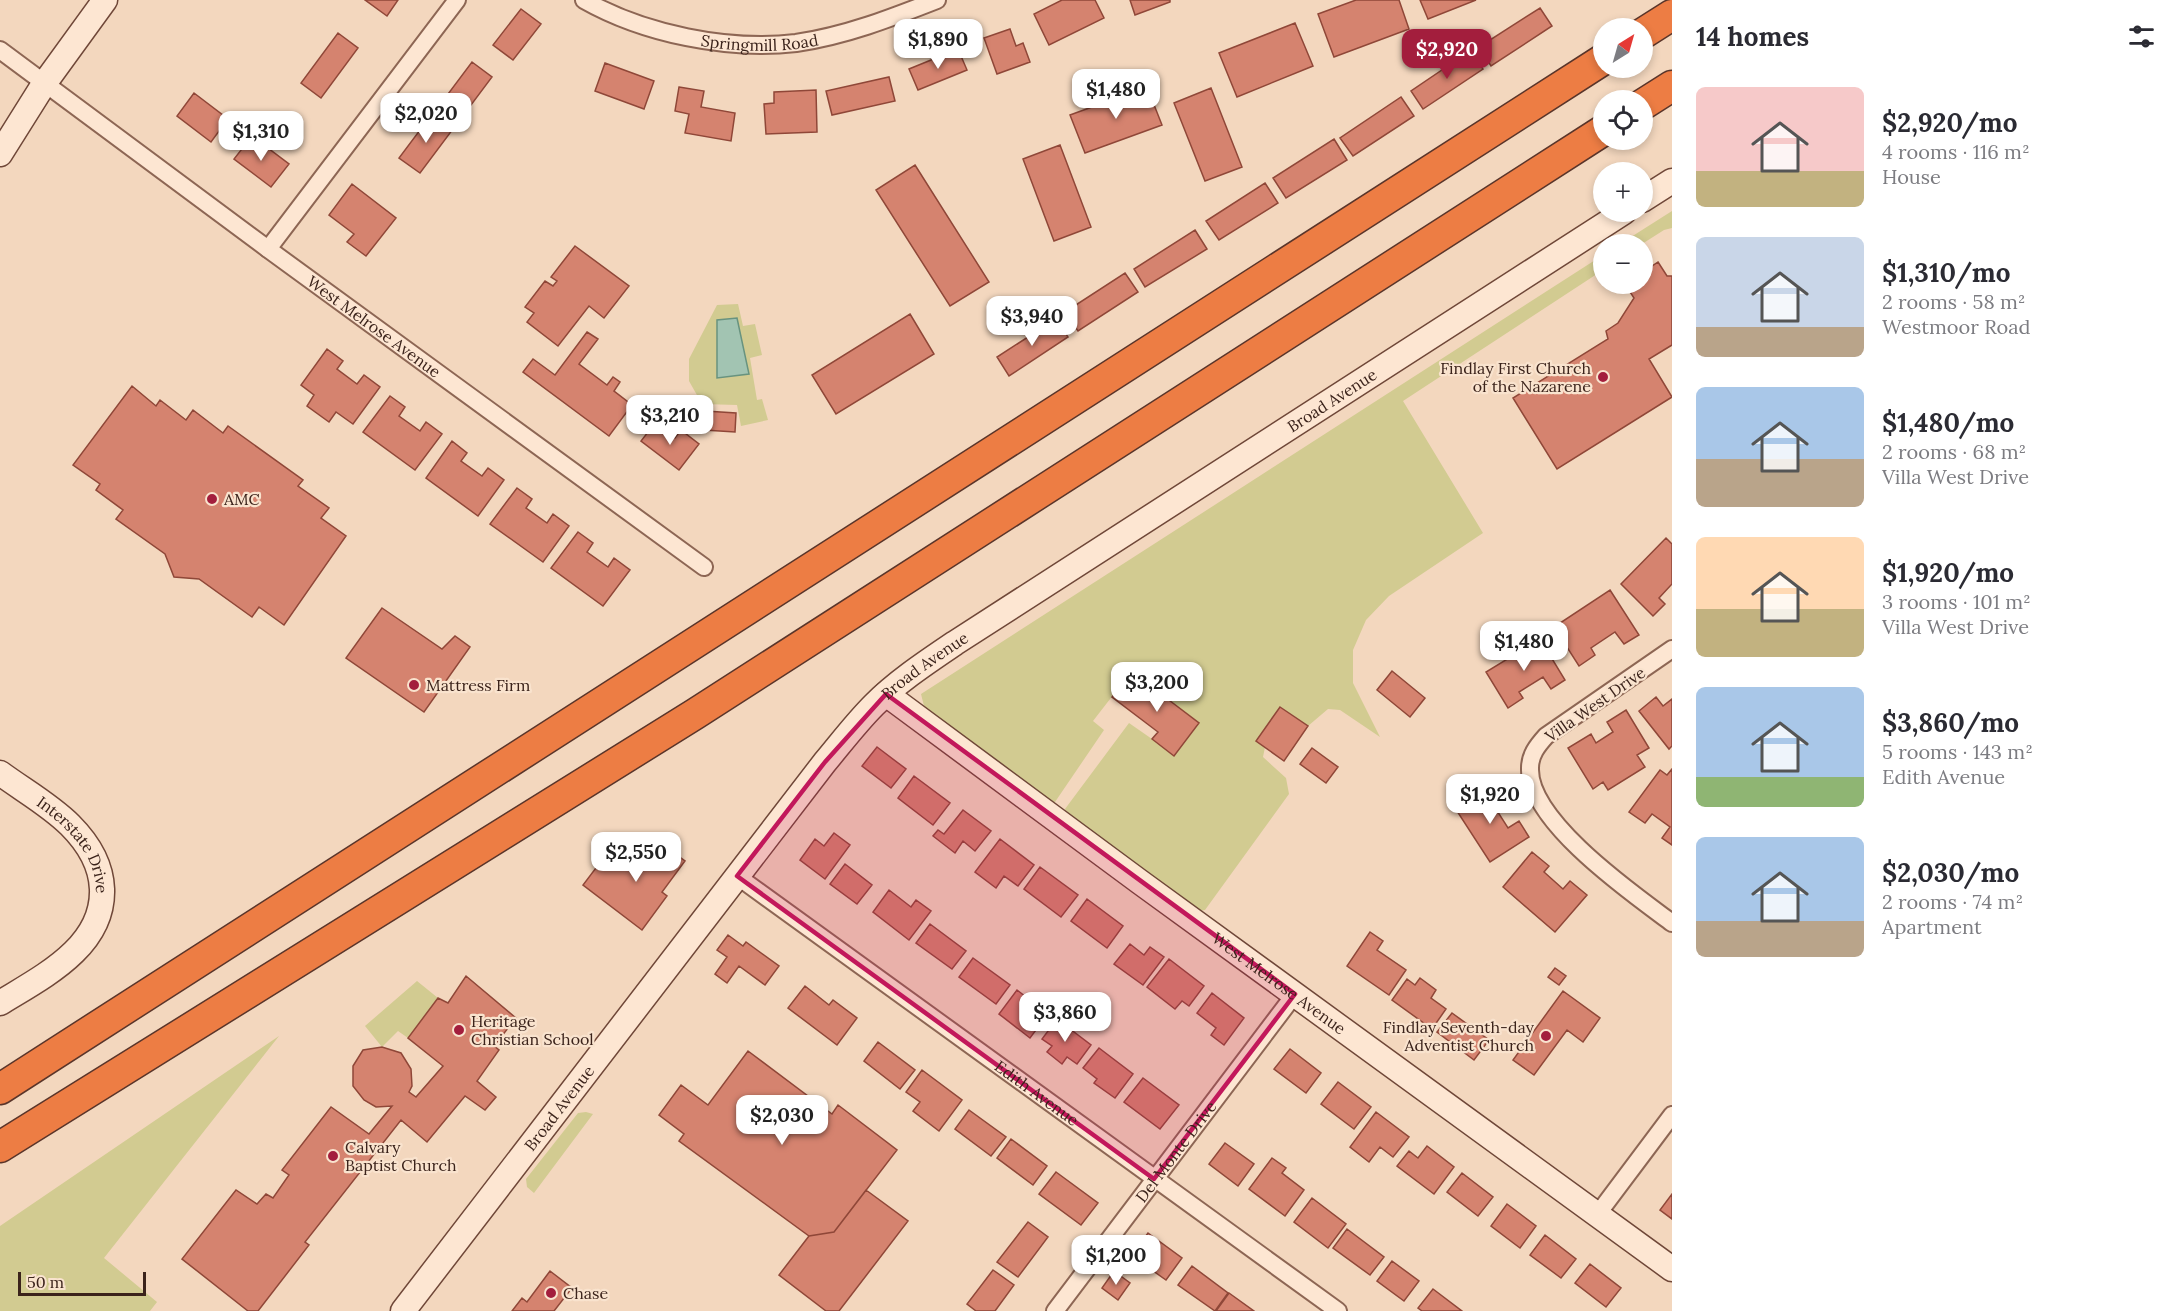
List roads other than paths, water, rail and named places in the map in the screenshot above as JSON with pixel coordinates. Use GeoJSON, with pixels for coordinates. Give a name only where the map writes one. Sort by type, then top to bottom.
{"type":"FeatureCollection","features":[{"type":"Feature","properties":{"kind":"highway"},"geometry":{"type":"LineString","coordinates":[[1653,27],[1672,15]]}},
{"type":"Feature","properties":{"kind":"highway"},"geometry":{"type":"LineString","coordinates":[[0,1089],[1593,66]]}},
{"type":"Feature","properties":{"kind":"highway"},"geometry":{"type":"LineString","coordinates":[[1653,98],[1672,86]]}},
{"type":"Feature","properties":{"kind":"highway"},"geometry":{"type":"LineString","coordinates":[[0,1147],[695,714],[1593,137]]}},
{"type":"Feature","properties":{"kind":"main road"},"geometry":{"type":"LineString","coordinates":[[0,154],[44,84],[105,0]]}},
{"type":"Feature","properties":{"kind":"main road"},"geometry":{"type":"LineString","coordinates":[[1653,193],[1672,181]]}},
{"type":"Feature","properties":{"kind":"main road","name":"Broad Avenue"},"geometry":{"type":"LineString","coordinates":[[402,1311],[825,762],[857,723],[886,694],[955,643],[1608,222]]}},
{"type":"Feature","properties":{"kind":"main road","name":"West Melrose Avenue"},"geometry":{"type":"LineString","coordinates":[[886,694],[1672,1269]]}},
{"type":"Feature","properties":{"kind":"main road","name":"Interstate Drive"},"geometry":{"type":"LineString","coordinates":[[0,773],[60,816],[87,844],[99,867],[102,894],[97,920],[83,942],[64,961],[0,1003]]}},
{"type":"Feature","properties":{"kind":"street"},"geometry":{"type":"LineString","coordinates":[[268,249],[457,0]]}},
{"type":"Feature","properties":{"kind":"street","name":"Springmill Road"},"geometry":{"type":"LineString","coordinates":[[584,0],[610,13],[658,30],[708,40],[772,45],[860,28],[937,0]]}},
{"type":"Feature","properties":{"kind":"street","name":"West Melrose Avenue"},"geometry":{"type":"LineString","coordinates":[[0,51],[704,567]]}},
{"type":"Feature","properties":{"kind":"street","name":"Villa West Drive"},"geometry":{"type":"LineString","coordinates":[[1672,649],[1546,736],[1537,746],[1530,769],[1532,782],[1543,805],[1575,844],[1632,894],[1672,923]]}},
{"type":"Feature","properties":{"kind":"street","name":"Edith Avenue"},"geometry":{"type":"LineString","coordinates":[[737,876],[1338,1311]]}},
{"type":"Feature","properties":{"kind":"street","name":"Del Monte Drive"},"geometry":{"type":"LineString","coordinates":[[1055,1311],[1295,994]]}},
{"type":"Feature","properties":{"kind":"street"},"geometry":{"type":"LineString","coordinates":[[1597,1215],[1672,1115]]}},
{"type":"Feature","properties":{"kind":"place","name":"Findlay First Church of the Nazarene"},"geometry":{"type":"Point","coordinates":[1603,377]}},
{"type":"Feature","properties":{"kind":"place","name":"AMC"},"geometry":{"type":"Point","coordinates":[212,499]}},
{"type":"Feature","properties":{"kind":"place","name":"Mattress Firm"},"geometry":{"type":"Point","coordinates":[414,685]}},
{"type":"Feature","properties":{"kind":"place","name":"Heritage Christian School"},"geometry":{"type":"Point","coordinates":[459,1030]}},
{"type":"Feature","properties":{"kind":"place","name":"Findlay Seventh-day Adventist Church"},"geometry":{"type":"Point","coordinates":[1546,1036]}},
{"type":"Feature","properties":{"kind":"place","name":"Calvary Baptist Church"},"geometry":{"type":"Point","coordinates":[333,1156]}},
{"type":"Feature","properties":{"kind":"place","name":"Chase"},"geometry":{"type":"Point","coordinates":[551,1293]}}]}
